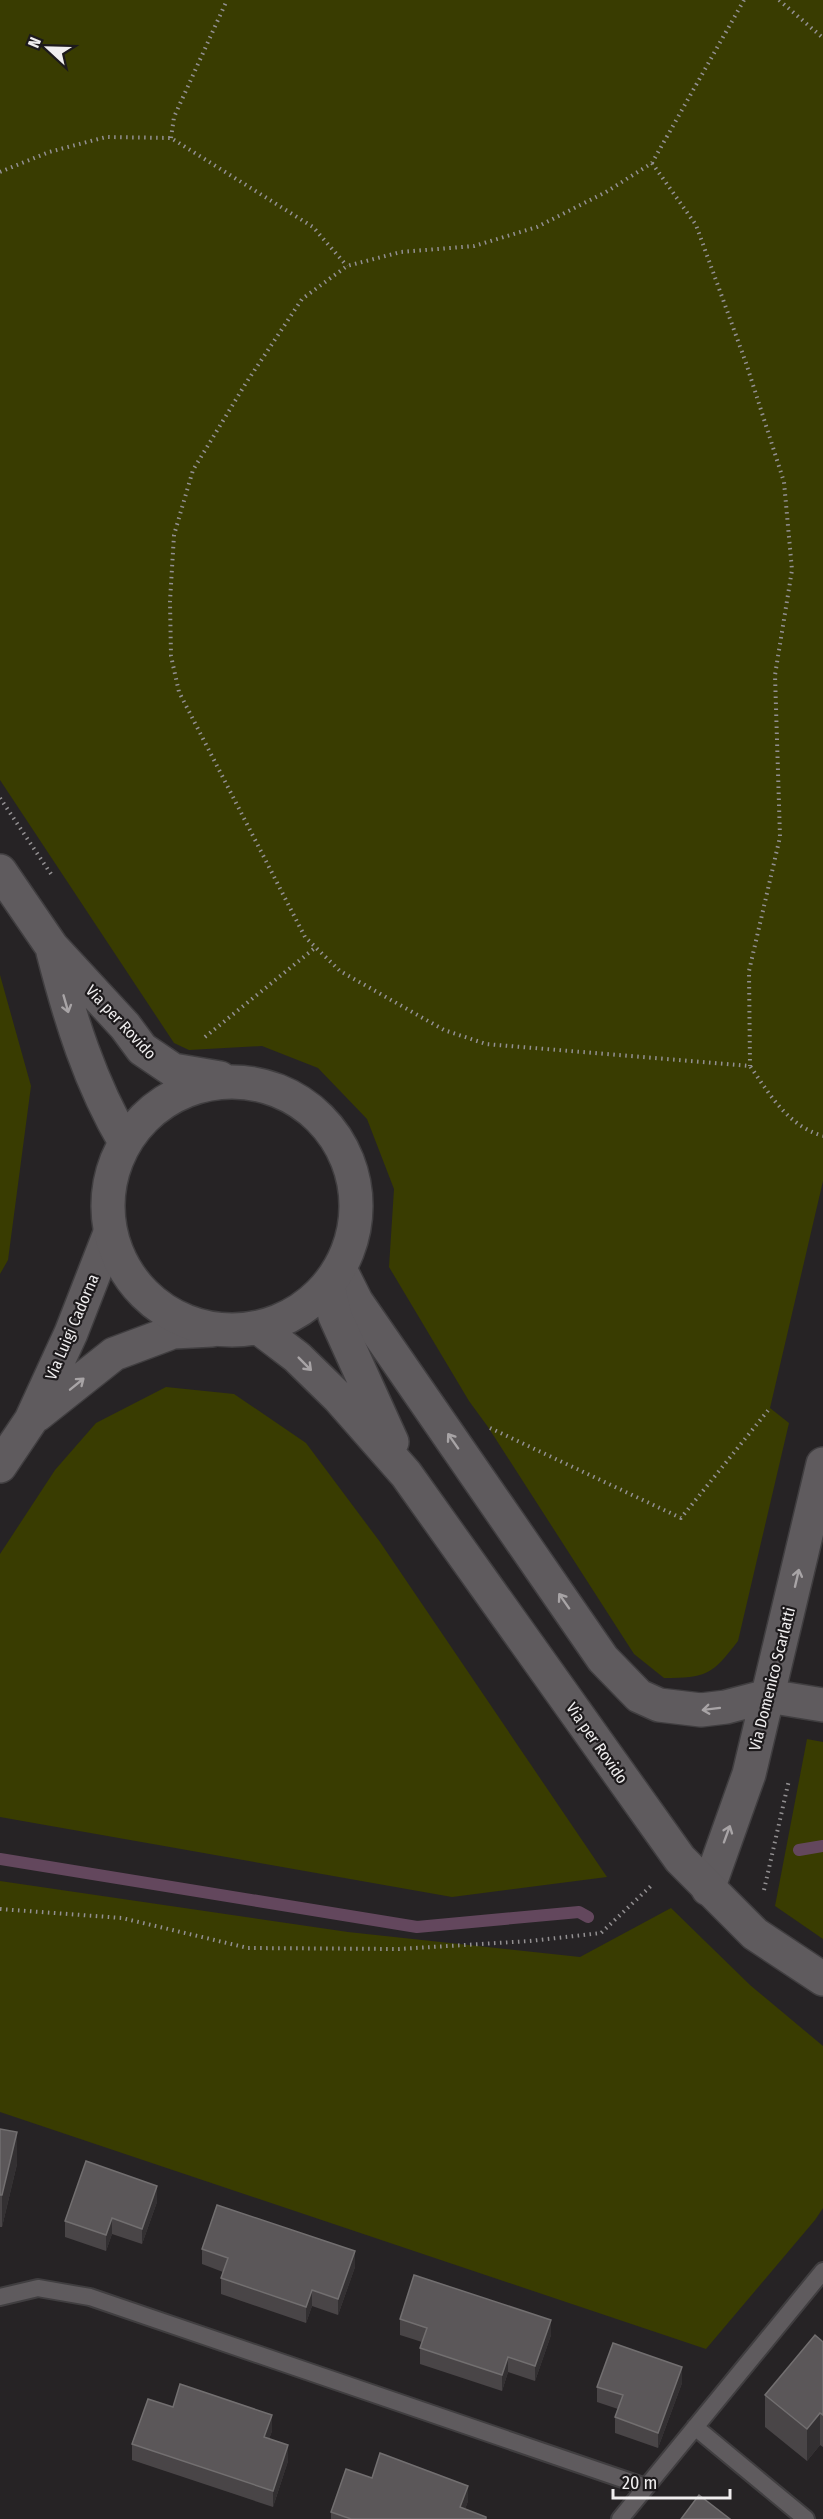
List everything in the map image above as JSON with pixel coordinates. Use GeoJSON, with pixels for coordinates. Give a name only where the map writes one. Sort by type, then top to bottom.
{"type":"FeatureCollection","features":[{"type":"Feature","properties":{"kind":"street","name":"Via per Rovido"},"geometry":{"type":"LineString","coordinates":[[0,871],[52,947],[125,1026],[142,1049],[173,1070],[239,1081]]}},
{"type":"Feature","properties":{"kind":"street","name":"Via per Rovido"},"geometry":{"type":"LineString","coordinates":[[52,947],[72,1020],[105,1107],[125,1142]]}},
{"type":"Feature","properties":{"kind":"street"},"geometry":{"type":"LineString","coordinates":[[212,1330],[177,1318],[146,1297],[123,1268],[110,1233],[107,1202],[112,1170],[125,1142],[146,1115],[174,1095],[205,1084],[239,1081],[272,1087],[302,1102],[327,1124],[345,1152],[356,1184],[357,1217],[349,1250],[334,1277],[356,1301],[603,1659],[639,1696],[659,1705],[701,1710],[726,1707],[768,1696],[823,1705]]}},
{"type":"Feature","properties":{"kind":"street","name":"Via Luigi Cadorna"},"geometry":{"type":"LineString","coordinates":[[0,1466],[31,1420],[71,1333],[110,1233]]}},
{"type":"Feature","properties":{"kind":"street","name":"Via per Rovido"},"geometry":{"type":"LineString","coordinates":[[334,1277],[335,1316],[406,1474]]}},
{"type":"Feature","properties":{"kind":"street","name":"Via Luigi Cadorna"},"geometry":{"type":"LineString","coordinates":[[31,1420],[114,1354],[173,1332],[236,1331],[259,1328],[297,1313],[334,1277]]}},
{"type":"Feature","properties":{"kind":"street","name":"Via per Rovido"},"geometry":{"type":"LineString","coordinates":[[259,1328],[297,1357],[322,1381],[406,1474],[680,1858],[708,1889],[755,1934],[823,1979]]}},
{"type":"Feature","properties":{"kind":"street","name":"Via Domenico Scarlatti"},"geometry":{"type":"LineString","coordinates":[[708,1889],[749,1774],[823,1464]]}},
{"type":"Feature","properties":{"kind":"lane"},"geometry":{"type":"LineString","coordinates":[[620,2519],[823,2271]]}},
{"type":"Feature","properties":{"kind":"lane"},"geometry":{"type":"LineString","coordinates":[[0,2297],[38,2288],[90,2296],[646,2487]]}},
{"type":"Feature","properties":{"kind":"lane"},"geometry":{"type":"LineString","coordinates":[[695,2427],[806,2519]]}},
{"type":"Feature","properties":{"kind":"path"},"geometry":{"type":"LineString","coordinates":[[171,138],[174,117],[227,0]]}},
{"type":"Feature","properties":{"kind":"path"},"geometry":{"type":"LineString","coordinates":[[744,0],[652,163],[606,192],[537,227],[474,246],[401,252],[347,266],[302,298],[246,383],[193,470],[174,535],[170,601],[171,656],[179,692],[305,937],[340,971],[444,1030],[486,1044],[750,1066]]}},
{"type":"Feature","properties":{"kind":"path"},"geometry":{"type":"LineString","coordinates":[[779,0],[823,38]]}},
{"type":"Feature","properties":{"kind":"path"},"geometry":{"type":"LineString","coordinates":[[0,172],[49,152],[106,137],[171,138],[313,227],[347,266]]}},
{"type":"Feature","properties":{"kind":"path"},"geometry":{"type":"LineString","coordinates":[[652,163],[696,225],[746,363],[784,482],[792,570],[775,675],[780,837],[749,971],[750,1066],[783,1112],[806,1132],[823,1136]]}},
{"type":"Feature","properties":{"kind":"path"},"geometry":{"type":"LineString","coordinates":[[198,1043],[316,947]]}},
{"type":"Feature","properties":{"kind":"path"},"geometry":{"type":"LineString","coordinates":[[488,1427],[681,1518],[770,1408]]}},
{"type":"Feature","properties":{"kind":"path"},"geometry":{"type":"LineString","coordinates":[[755,1934],[791,1771]]}},
{"type":"Feature","properties":{"kind":"path"},"geometry":{"type":"LineString","coordinates":[[0,1909],[122,1918],[248,1948],[399,1949],[530,1941],[601,1933],[680,1858]]}},
{"type":"Feature","properties":{"kind":"shaded area"},"geometry":{"type":"Polygon","coordinates":[[[0,0],[823,0],[823,1181],[770,1408],[789,1423],[738,1641],[714,1668],[707,1672],[690,1677],[664,1678],[634,1654],[469,1401],[389,1267],[394,1189],[367,1119],[318,1068],[262,1046],[189,1050],[174,1043],[0,780],[0,0]]]}},
{"type":"Feature","properties":{"kind":"shaded area"},"geometry":{"type":"Polygon","coordinates":[[[0,975],[31,1086],[8,1260],[0,1274],[0,975]]]}},
{"type":"Feature","properties":{"kind":"shaded area"},"geometry":{"type":"Polygon","coordinates":[[[166,1387],[234,1394],[306,1443],[380,1542],[607,1877],[452,1897],[0,1817],[0,1554],[55,1470],[96,1423],[166,1387]]]}},
{"type":"Feature","properties":{"kind":"shaded area"},"geometry":{"type":"Polygon","coordinates":[[[807,1739],[823,1742],[823,1939],[775,1906],[807,1739]]]}},
{"type":"Feature","properties":{"kind":"shaded area"},"geometry":{"type":"Polygon","coordinates":[[[0,1881],[348,1932],[580,1957],[671,1908],[750,1985],[823,2046],[823,2208],[706,2349],[0,2112],[0,1881]]]}},
{"type":"Feature","properties":{"kind":"building"},"geometry":{"type":"Polygon","coordinates":[[[0,2129],[17,2132],[2,2195],[0,2195],[0,2129]]]}},
{"type":"Feature","properties":{"kind":"building"},"geometry":{"type":"Polygon","coordinates":[[[86,2161],[157,2186],[142,2229],[112,2218],[106,2235],[65,2221],[86,2161]]]}},
{"type":"Feature","properties":{"kind":"building"},"geometry":{"type":"Polygon","coordinates":[[[217,2205],[355,2251],[338,2299],[312,2290],[306,2307],[221,2278],[228,2258],[202,2249],[217,2205]]]}},
{"type":"Feature","properties":{"kind":"building"},"geometry":{"type":"Polygon","coordinates":[[[414,2275],[551,2320],[535,2366],[508,2357],[502,2375],[420,2348],[427,2328],[400,2319],[414,2275]]]}},
{"type":"Feature","properties":{"kind":"building"},"geometry":{"type":"Polygon","coordinates":[[[815,2335],[823,2342],[823,2415],[820,2413],[807,2429],[765,2395],[815,2335]]]}},
{"type":"Feature","properties":{"kind":"building"},"geometry":{"type":"Polygon","coordinates":[[[613,2343],[682,2367],[658,2433],[615,2417],[623,2395],[597,2387],[613,2343]]]}},
{"type":"Feature","properties":{"kind":"building"},"geometry":{"type":"Polygon","coordinates":[[[180,2384],[272,2415],[264,2437],[288,2445],[273,2491],[132,2444],[148,2399],[173,2407],[180,2384]]]}},
{"type":"Feature","properties":{"kind":"building"},"geometry":{"type":"Polygon","coordinates":[[[380,2453],[468,2486],[460,2507],[486,2517],[486,2519],[351,2519],[331,2512],[346,2469],[372,2478],[380,2453]]]}},
{"type":"Feature","properties":{"kind":"building"},"geometry":{"type":"Polygon","coordinates":[[[699,2495],[730,2519],[681,2519],[699,2495]]]}},
{"type":"Feature","properties":{"kind":"waterway"},"geometry":{"type":"LineString","coordinates":[[799,1850],[823,1846]]}},
{"type":"Feature","properties":{"kind":"waterway"},"geometry":{"type":"LineString","coordinates":[[0,1859],[417,1927],[579,1912],[588,1917]]}}]}
